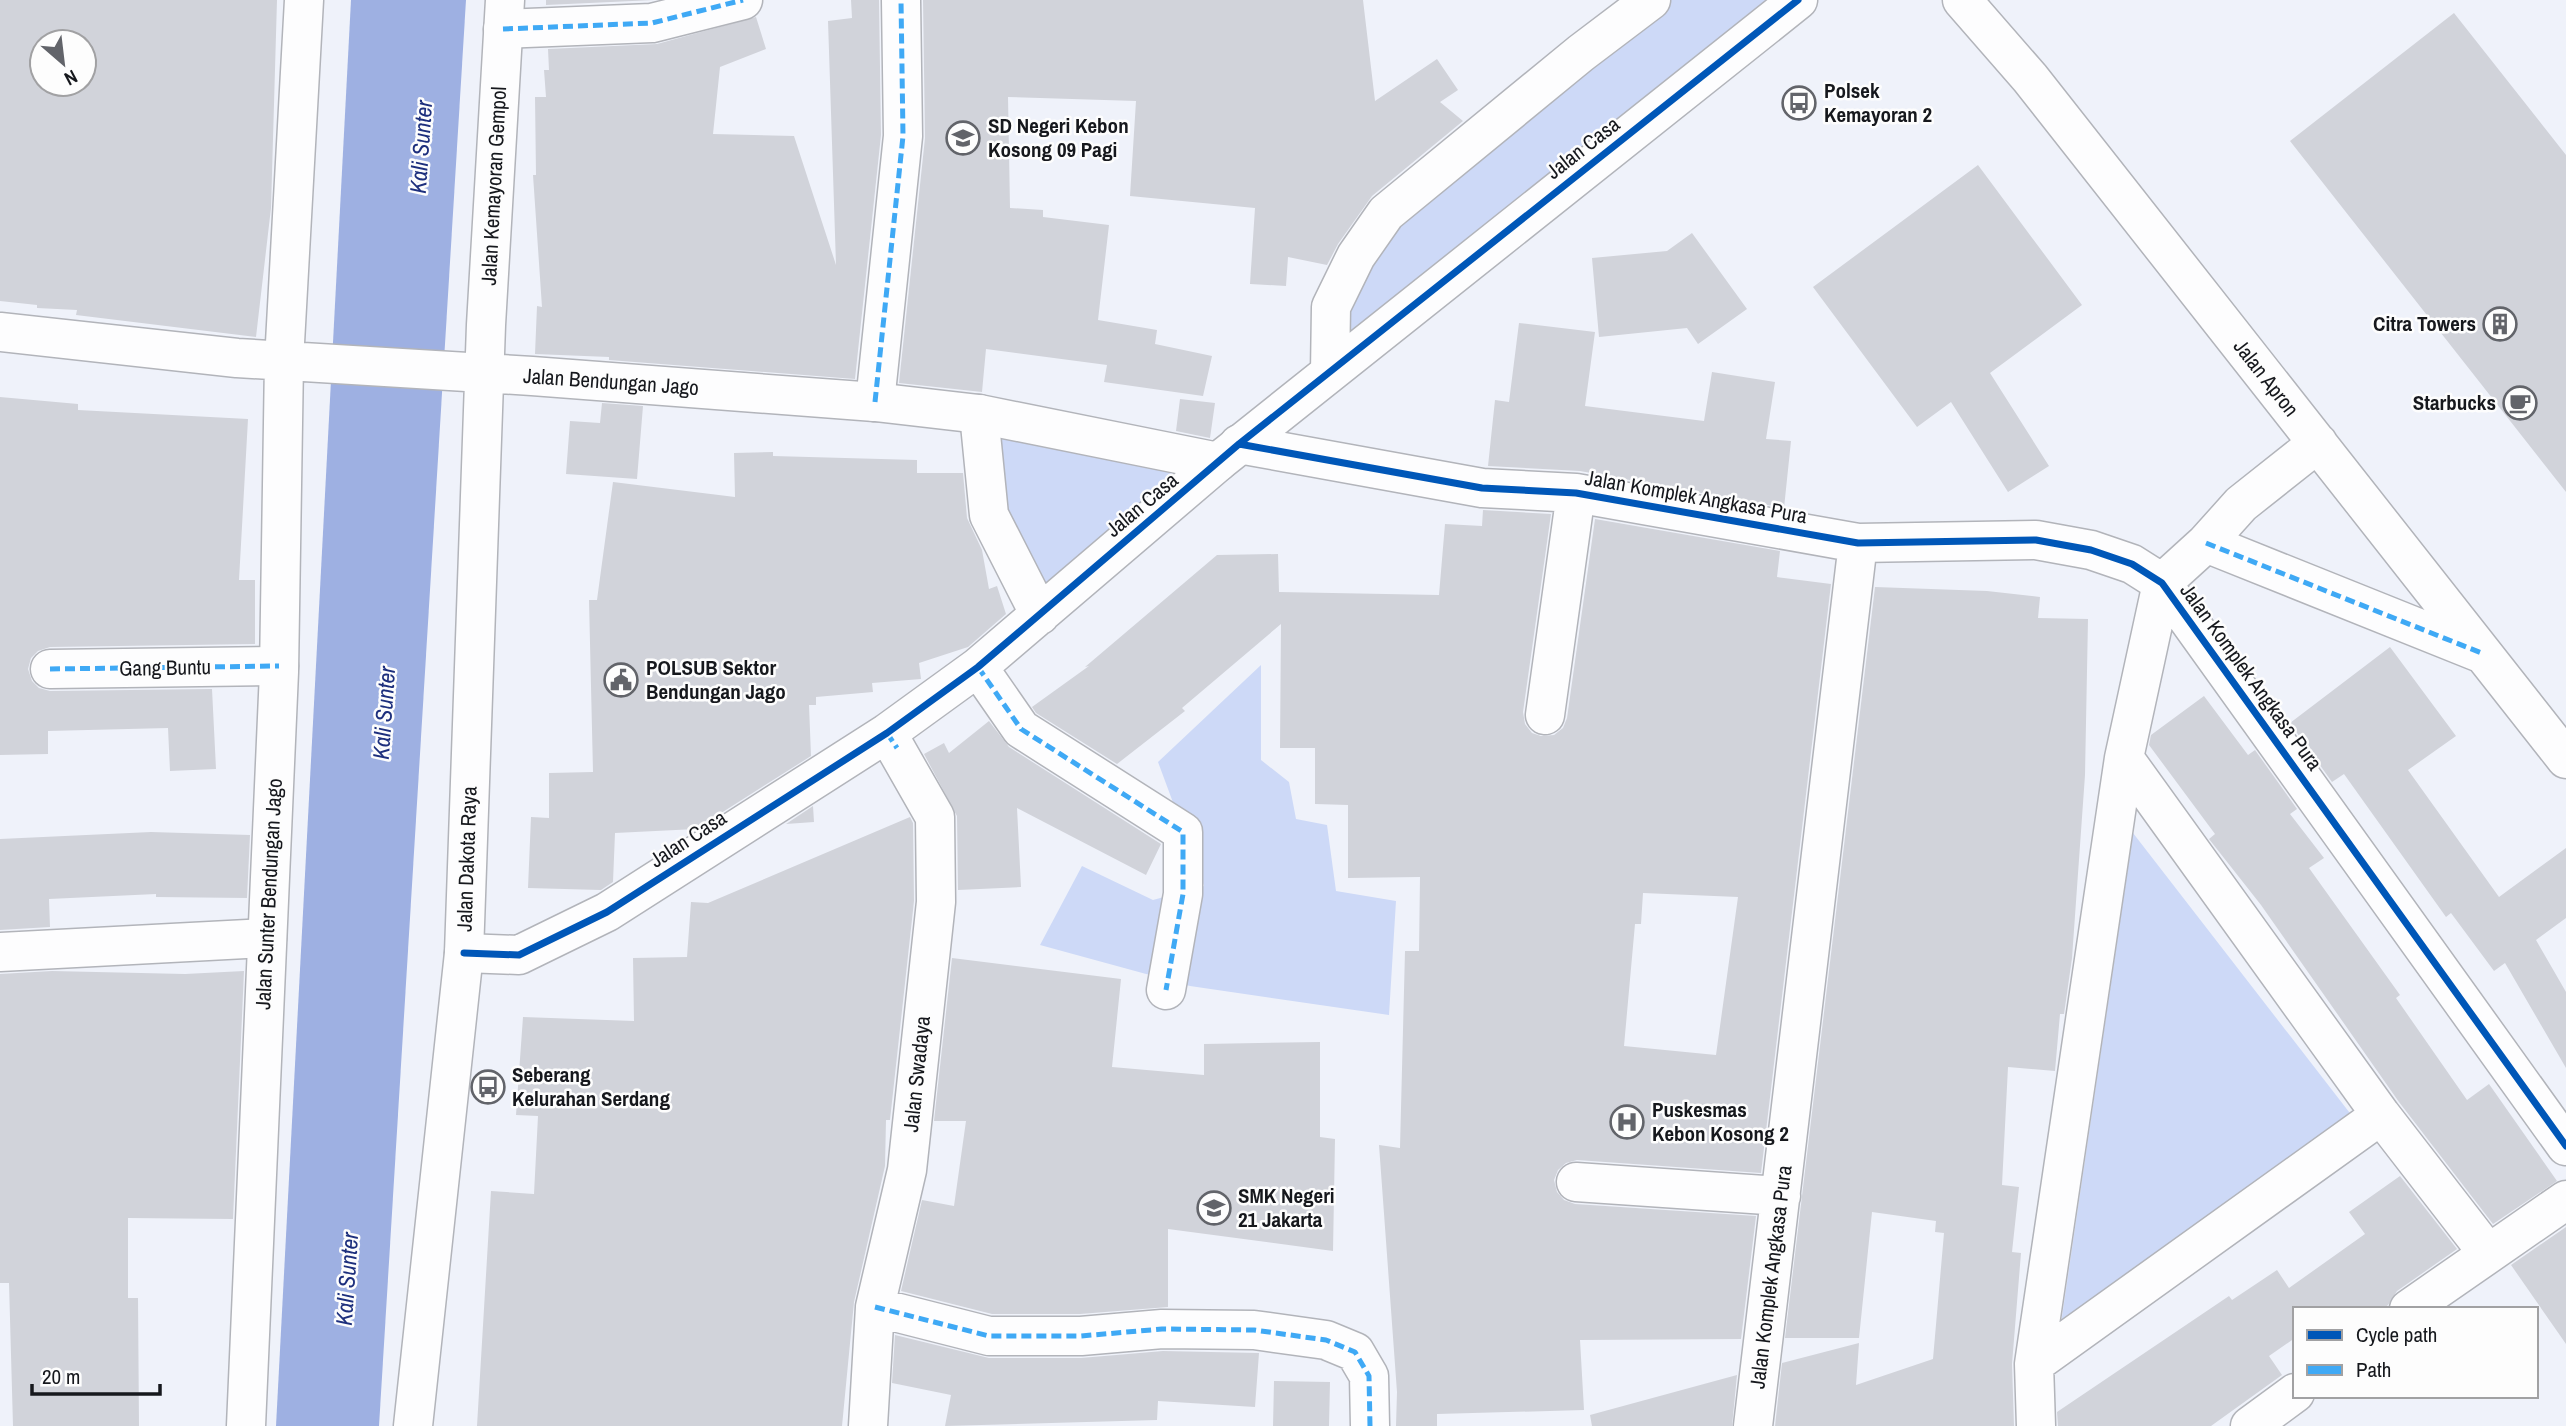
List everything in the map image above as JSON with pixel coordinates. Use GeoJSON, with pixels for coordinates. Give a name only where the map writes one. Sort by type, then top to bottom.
{"type":"FeatureCollection","features":[{"type":"Feature","properties":{"kind":"street"},"geometry":{"type":"LineString","coordinates":[[284,361],[304,0]]}},
{"type":"Feature","properties":{"kind":"street"},"geometry":{"type":"LineString","coordinates":[[504,15],[652,23],[743,0]]}},
{"type":"Feature","properties":{"kind":"street"},"geometry":{"type":"LineString","coordinates":[[875,402],[903,136],[901,0]]}},
{"type":"Feature","properties":{"kind":"street"},"geometry":{"type":"LineString","coordinates":[[1330,372],[1331,307],[1356,256],[1386,213],[1581,53],[1651,0]]}},
{"type":"Feature","properties":{"kind":"street","name":"Jalan Casa"},"geometry":{"type":"LineString","coordinates":[[464,953],[519,955],[607,912],[887,733],[978,667],[1228,453],[1798,0]]}},
{"type":"Feature","properties":{"kind":"street","name":"Jalan Apron"},"geometry":{"type":"LineString","coordinates":[[1962,0],[2039,88],[2566,759]]}},
{"type":"Feature","properties":{"kind":"street","name":"Jalan Kemayoran Gempol"},"geometry":{"type":"LineString","coordinates":[[477,373],[504,15]]}},
{"type":"Feature","properties":{"kind":"street","name":"Jalan Bendungan Jago"},"geometry":{"type":"LineString","coordinates":[[0,332],[284,361],[875,402],[979,414],[1228,453]]}},
{"type":"Feature","properties":{"kind":"street","name":"Jalan Sunter Bendungan Jago"},"geometry":{"type":"LineString","coordinates":[[246,1426],[279,666],[284,361]]}},
{"type":"Feature","properties":{"kind":"street","name":"Jalan Dakota Raya"},"geometry":{"type":"LineString","coordinates":[[413,1426],[464,953],[477,373]]}},
{"type":"Feature","properties":{"kind":"street"},"geometry":{"type":"LineString","coordinates":[[979,414],[989,515],[1040,615]]}},
{"type":"Feature","properties":{"kind":"street","name":"Jalan Komplek Angkasa Pura"},"geometry":{"type":"LineString","coordinates":[[2036,1426],[2034,1364],[2124,758],[2162,583],[2206,543],[2241,504],[2318,443]]}},
{"type":"Feature","properties":{"kind":"street","name":"Jalan Komplek Angkasa Pura"},"geometry":{"type":"LineString","coordinates":[[1228,453],[1482,488],[1576,493],[1858,543],[2036,540],[2091,550],[2122,560],[2162,583],[2566,1146]]}},
{"type":"Feature","properties":{"kind":"street"},"geometry":{"type":"LineString","coordinates":[[1545,715],[1576,493]]}},
{"type":"Feature","properties":{"kind":"street","name":"Jalan Komplek Angkasa Pura"},"geometry":{"type":"LineString","coordinates":[[1753,1426],[1858,543]]}},
{"type":"Feature","properties":{"kind":"street"},"geometry":{"type":"LineString","coordinates":[[2206,543],[2484,654]]}},
{"type":"Feature","properties":{"kind":"street","name":"Gang Buntu"},"geometry":{"type":"LineString","coordinates":[[50,669],[279,666]]}},
{"type":"Feature","properties":{"kind":"street"},"geometry":{"type":"LineString","coordinates":[[978,667],[1021,729],[1183,832],[1183,894],[1166,990]]}},
{"type":"Feature","properties":{"kind":"street","name":"Jalan Swadaya"},"geometry":{"type":"LineString","coordinates":[[868,1426],[875,1307],[907,1170],[936,902],[935,817],[887,733]]}},
{"type":"Feature","properties":{"kind":"street"},"geometry":{"type":"LineString","coordinates":[[2124,758],[2381,1115],[2487,1252]]}},
{"type":"Feature","properties":{"kind":"street"},"geometry":{"type":"LineString","coordinates":[[0,952],[267,938]]}},
{"type":"Feature","properties":{"kind":"street"},"geometry":{"type":"LineString","coordinates":[[2034,1364],[2381,1115]]}},
{"type":"Feature","properties":{"kind":"street"},"geometry":{"type":"LineString","coordinates":[[1576,1182],[1781,1196]]}},
{"type":"Feature","properties":{"kind":"street"},"geometry":{"type":"LineString","coordinates":[[2412,1307],[2487,1252],[2566,1200]]}},
{"type":"Feature","properties":{"kind":"street"},"geometry":{"type":"LineString","coordinates":[[875,1307],[989,1336],[1081,1336],[1162,1329],[1254,1330],[1326,1340],[1355,1352],[1369,1376],[1370,1426]]}},
{"type":"Feature","properties":{"kind":"street"},"geometry":{"type":"LineString","coordinates":[[2250,1426],[2293,1394]]}},
{"type":"Feature","properties":{"kind":"shaded area"},"geometry":{"type":"Polygon","coordinates":[[[1658,0],[1798,0],[1330,372],[1356,256],[1658,0]]]}},
{"type":"Feature","properties":{"kind":"shaded area"},"geometry":{"type":"Polygon","coordinates":[[[979,414],[1218,462],[1040,615],[989,515],[979,414]]]}},
{"type":"Feature","properties":{"kind":"shaded area"},"geometry":{"type":"Polygon","coordinates":[[[1261,665],[1261,760],[1289,782],[1296,819],[1327,825],[1336,891],[1396,901],[1389,1015],[1190,986],[1040,945],[1082,866],[1153,900],[1204,886],[1158,762],[1261,665]]]}},
{"type":"Feature","properties":{"kind":"shaded area"},"geometry":{"type":"Polygon","coordinates":[[[2133,833],[2356,1121],[2059,1337],[2133,833]]]}},
{"type":"Feature","properties":{"kind":"water","name":"Kali Sunter"},"geometry":{"type":"Polygon","coordinates":[[[351,0],[466,0],[379,1426],[276,1426],[351,0]]]}},
{"type":"Feature","properties":{"kind":"building"},"geometry":{"type":"Polygon","coordinates":[[[0,0],[277,0],[271,208],[256,337],[76,315],[77,310],[37,308],[37,305],[0,301],[0,0]]]}},
{"type":"Feature","properties":{"kind":"building"},"geometry":{"type":"Polygon","coordinates":[[[546,0],[654,0],[546,5],[546,0]]]}},
{"type":"Feature","properties":{"kind":"building"},"geometry":{"type":"Polygon","coordinates":[[[851,0],[879,0],[881,135],[855,379],[609,360],[609,357],[535,354],[537,306],[542,307],[533,175],[536,175],[535,97],[546,97],[544,70],[549,70],[548,49],[657,44],[756,17],[766,49],[720,67],[713,134],[794,136],[836,265],[828,21],[852,18],[851,0]]]}},
{"type":"Feature","properties":{"kind":"building"},"geometry":{"type":"Polygon","coordinates":[[[923,0],[1363,0],[1375,101],[1437,59],[1458,90],[1440,102],[1463,121],[1372,196],[1338,244],[1327,265],[1288,257],[1286,286],[1250,284],[1255,208],[1130,196],[1136,101],[1008,97],[1010,208],[1043,210],[1043,217],[1109,225],[1098,320],[1157,330],[1155,344],[1212,356],[1203,396],[1104,382],[1107,365],[986,349],[982,392],[899,383],[925,138],[923,0]]]}},
{"type":"Feature","properties":{"kind":"building","name":"Citra Towers"},"geometry":{"type":"Polygon","coordinates":[[[2454,13],[2566,155],[2566,492],[2290,141],[2454,13]]]}},
{"type":"Feature","properties":{"kind":"building"},"geometry":{"type":"Polygon","coordinates":[[[1978,165],[2082,305],[1990,373],[2049,466],[2008,492],[1951,402],[1917,427],[1813,287],[1978,165]]]}},
{"type":"Feature","properties":{"kind":"building"},"geometry":{"type":"Polygon","coordinates":[[[1692,233],[1747,309],[1698,344],[1687,328],[1599,337],[1592,258],[1667,251],[1692,233]]]}},
{"type":"Feature","properties":{"kind":"building"},"geometry":{"type":"Polygon","coordinates":[[[1519,323],[1595,332],[1585,406],[1704,421],[1712,372],[1775,382],[1766,439],[1791,441],[1784,508],[1580,471],[1488,466],[1495,400],[1509,402],[1519,323]]]}},
{"type":"Feature","properties":{"kind":"building"},"geometry":{"type":"Polygon","coordinates":[[[0,397],[78,404],[78,410],[248,419],[239,580],[255,580],[255,644],[50,647],[38,651],[31,658],[28,669],[32,681],[39,688],[50,691],[212,689],[216,769],[170,771],[168,728],[48,731],[48,754],[0,755],[0,397]]]}},
{"type":"Feature","properties":{"kind":"building"},"geometry":{"type":"Polygon","coordinates":[[[1180,399],[1215,403],[1210,438],[1176,431],[1180,399]]]}},
{"type":"Feature","properties":{"kind":"building"},"geometry":{"type":"Polygon","coordinates":[[[602,403],[643,406],[637,479],[566,474],[570,421],[600,423],[602,403]]]}},
{"type":"Feature","properties":{"kind":"building"},"geometry":{"type":"Polygon","coordinates":[[[773,452],[773,456],[917,460],[917,473],[963,473],[967,518],[982,550],[989,589],[997,586],[1006,614],[968,647],[919,663],[921,679],[872,683],[873,692],[816,697],[816,705],[809,705],[811,756],[696,829],[615,833],[613,882],[601,890],[528,888],[531,817],[549,818],[549,773],[593,772],[589,600],[597,600],[613,482],[735,497],[734,453],[773,452]]]}},
{"type":"Feature","properties":{"kind":"building"},"geometry":{"type":"Polygon","coordinates":[[[1483,510],[1551,514],[1523,712],[1525,724],[1532,733],[1541,736],[1554,735],[1563,728],[1567,718],[1595,519],[1780,551],[1777,577],[1831,584],[1761,1173],[1577,1160],[1566,1163],[1558,1170],[1554,1180],[1557,1192],[1564,1200],[1575,1204],[1756,1216],[1741,1339],[1580,1340],[1584,1410],[1437,1414],[1437,1426],[1396,1426],[1397,1392],[1379,1145],[1400,1148],[1405,951],[1419,951],[1420,877],[1348,878],[1348,805],[1315,804],[1315,748],[1280,748],[1281,624],[1182,708],[1185,711],[1117,764],[1036,713],[1032,707],[1089,666],[1085,667],[1217,555],[1278,554],[1279,592],[1439,595],[1445,524],[1482,526],[1483,510]],[[1643,893],[1641,924],[1635,924],[1624,1046],[1716,1055],[1738,897],[1643,893]]]}},
{"type":"Feature","properties":{"kind":"building"},"geometry":{"type":"Polygon","coordinates":[[[1875,587],[1987,591],[2040,597],[2038,618],[2088,619],[2085,775],[2072,958],[2064,1014],[2060,1014],[2055,1071],[2008,1067],[2002,1185],[2019,1187],[2012,1252],[2021,1253],[2012,1364],[2014,1426],[1775,1426],[1782,1363],[1859,1343],[1856,1385],[1933,1359],[1944,1233],[1935,1232],[1936,1221],[1872,1212],[1859,1338],[1785,1338],[1875,587]]]}},
{"type":"Feature","properties":{"kind":"building"},"geometry":{"type":"Polygon","coordinates":[[[2390,647],[2456,736],[2408,770],[2499,897],[2566,848],[2566,918],[2536,940],[2566,992],[2566,1068],[2505,963],[2494,971],[2451,913],[2446,917],[2344,774],[2332,782],[2290,723],[2390,647]]]}},
{"type":"Feature","properties":{"kind":"building"},"geometry":{"type":"Polygon","coordinates":[[[2204,696],[2248,755],[2255,750],[2297,809],[2290,814],[2324,858],[2309,868],[2400,995],[2396,998],[2467,1100],[2489,1084],[2557,1181],[2493,1224],[2399,1102],[2261,905],[2209,839],[2215,834],[2149,745],[2151,735],[2204,696]]]}},
{"type":"Feature","properties":{"kind":"building"},"geometry":{"type":"Polygon","coordinates":[[[989,721],[1009,747],[1161,844],[1146,875],[1017,808],[1021,887],[958,890],[957,816],[924,754],[944,743],[949,753],[989,721]]]}},
{"type":"Feature","properties":{"kind":"building"},"geometry":{"type":"Polygon","coordinates":[[[813,806],[814,822],[786,824],[813,806]]]}},
{"type":"Feature","properties":{"kind":"building"},"geometry":{"type":"Polygon","coordinates":[[[910,817],[913,823],[914,901],[890,1120],[886,1120],[885,1166],[854,1302],[842,1426],[477,1426],[491,1191],[534,1194],[538,1116],[516,1115],[523,1017],[634,1021],[633,958],[687,957],[691,902],[708,903],[910,817]]]}},
{"type":"Feature","properties":{"kind":"building"},"geometry":{"type":"Polygon","coordinates":[[[151,832],[250,835],[247,898],[156,897],[156,894],[49,899],[50,927],[0,930],[0,839],[151,832]]]}},
{"type":"Feature","properties":{"kind":"building"},"geometry":{"type":"Polygon","coordinates":[[[952,958],[1121,979],[1112,1067],[1204,1075],[1204,1044],[1320,1042],[1320,1137],[1335,1139],[1333,1251],[1168,1229],[1168,1307],[1080,1314],[992,1314],[901,1291],[922,1200],[954,1206],[966,1121],[934,1121],[952,958]]]}},
{"type":"Feature","properties":{"kind":"building"},"geometry":{"type":"Polygon","coordinates":[[[52,971],[185,974],[244,971],[233,1219],[128,1218],[128,1298],[138,1298],[139,1426],[13,1426],[9,1283],[0,1283],[0,974],[52,971]]]}},
{"type":"Feature","properties":{"kind":"building"},"geometry":{"type":"Polygon","coordinates":[[[2400,1176],[2457,1249],[2397,1291],[2386,1307],[2293,1307],[2293,1339],[2269,1356],[2282,1375],[2211,1426],[2058,1426],[2057,1412],[2229,1296],[2232,1300],[2277,1270],[2289,1288],[2365,1234],[2349,1212],[2400,1176]]]}},
{"type":"Feature","properties":{"kind":"building"},"geometry":{"type":"Polygon","coordinates":[[[2566,1227],[2566,1344],[2511,1265],[2566,1227]]]}},
{"type":"Feature","properties":{"kind":"building"},"geometry":{"type":"Polygon","coordinates":[[[895,1335],[989,1358],[1081,1358],[1163,1351],[1259,1353],[1255,1407],[1158,1401],[1157,1420],[945,1426],[951,1395],[892,1383],[895,1335]]]}},
{"type":"Feature","properties":{"kind":"building"},"geometry":{"type":"Polygon","coordinates":[[[1737,1375],[1732,1426],[1592,1426],[1590,1415],[1737,1375]]]}},
{"type":"Feature","properties":{"kind":"building"},"geometry":{"type":"Polygon","coordinates":[[[1274,1381],[1330,1382],[1329,1426],[1273,1426],[1274,1381]]]}},
{"type":"Feature","properties":{"kind":"marked path"},"geometry":{"type":"LineString","coordinates":[[503,29],[652,23],[743,0]]}},
{"type":"Feature","properties":{"kind":"marked path"},"geometry":{"type":"LineString","coordinates":[[875,402],[903,136],[901,0]]}},
{"type":"Feature","properties":{"kind":"marked path"},"geometry":{"type":"LineString","coordinates":[[2206,543],[2484,654]]}},
{"type":"Feature","properties":{"kind":"marked path"},"geometry":{"type":"LineString","coordinates":[[50,669],[279,666]]}},
{"type":"Feature","properties":{"kind":"marked path"},"geometry":{"type":"LineString","coordinates":[[978,667],[1021,729],[1183,832],[1183,894],[1166,990]]}},
{"type":"Feature","properties":{"kind":"marked path"},"geometry":{"type":"LineString","coordinates":[[887,733],[897,748]]}},
{"type":"Feature","properties":{"kind":"marked path"},"geometry":{"type":"LineString","coordinates":[[875,1307],[989,1336],[1081,1336],[1162,1329],[1254,1330],[1326,1340],[1355,1352],[1369,1376],[1370,1426]]}},
{"type":"Feature","properties":{"kind":"cycle path"},"geometry":{"type":"LineString","coordinates":[[464,953],[519,955],[607,912],[887,733],[978,667],[1239,444],[1798,0]]}},
{"type":"Feature","properties":{"kind":"cycle path"},"geometry":{"type":"LineString","coordinates":[[1239,444],[1482,488],[1576,493],[1858,543],[2036,540],[2091,550],[2132,564],[2162,583],[2566,1146]]}},
{"type":"Feature","properties":{"kind":"place","name":"Polsek Kemayoran 2"},"geometry":{"type":"Point","coordinates":[1799,103]}},
{"type":"Feature","properties":{"kind":"place","name":"SD Negeri Kebon Kosong 09 Pagi"},"geometry":{"type":"Point","coordinates":[963,138]}},
{"type":"Feature","properties":{"kind":"place","name":"Citra Towers"},"geometry":{"type":"Point","coordinates":[2500,324]}},
{"type":"Feature","properties":{"kind":"place","name":"Starbucks"},"geometry":{"type":"Point","coordinates":[2520,403]}},
{"type":"Feature","properties":{"kind":"place","name":"POLSUB Sektor Bendungan Jago"},"geometry":{"type":"Point","coordinates":[621,680]}},
{"type":"Feature","properties":{"kind":"place","name":"Seberang Kelurahan Serdang"},"geometry":{"type":"Point","coordinates":[488,1087]}},
{"type":"Feature","properties":{"kind":"place","name":"Puskesmas Kebon Kosong 2"},"geometry":{"type":"Point","coordinates":[1627,1122]}},
{"type":"Feature","properties":{"kind":"place","name":"SMK Negeri 21 Jakarta"},"geometry":{"type":"Point","coordinates":[1214,1208]}}]}
